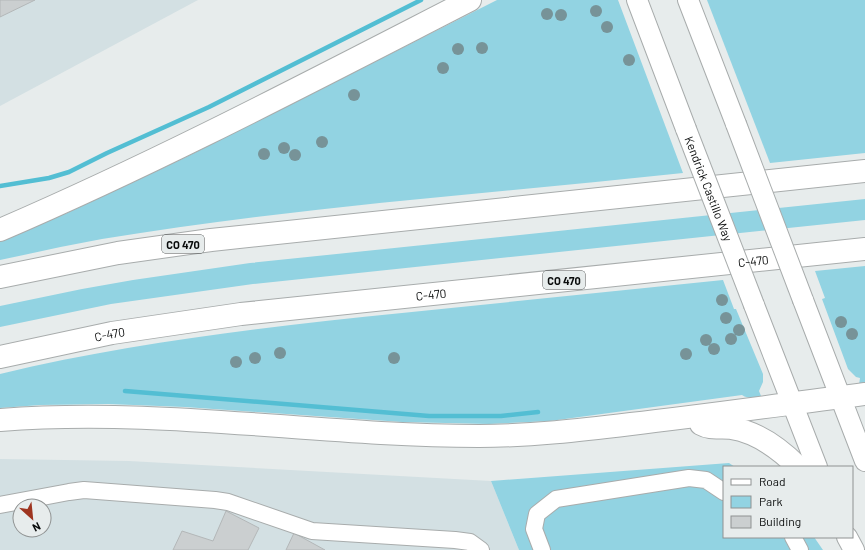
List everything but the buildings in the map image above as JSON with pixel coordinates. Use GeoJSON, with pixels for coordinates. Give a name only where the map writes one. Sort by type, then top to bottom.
{"type":"FeatureCollection","features":[{"type":"Feature","properties":{"kind":"highway"},"geometry":{"type":"LineString","coordinates":[[0,230],[80,195],[184,145],[470,0]]}},
{"type":"Feature","properties":{"kind":"highway","name":"CO 470"},"geometry":{"type":"LineString","coordinates":[[0,277],[118,253],[211,240],[865,171]]}},
{"type":"Feature","properties":{"kind":"highway","name":"C-470"},"geometry":{"type":"LineString","coordinates":[[0,357],[112,334],[234,315],[865,248]]}},
{"type":"Feature","properties":{"kind":"highway"},"geometry":{"type":"LineString","coordinates":[[0,420],[69,416],[124,416],[388,433],[479,436],[562,432],[865,394]]}},
{"type":"Feature","properties":{"kind":"highway"},"geometry":{"type":"LineString","coordinates":[[689,417],[708,428],[726,427],[750,433],[778,448],[797,466]]}},
{"type":"Feature","properties":{"kind":"main road","name":"Kendrick Castillo Way"},"geometry":{"type":"LineString","coordinates":[[637,0],[816,466]]}},
{"type":"Feature","properties":{"kind":"main road"},"geometry":{"type":"LineString","coordinates":[[688,0],[865,461]]}},
{"type":"Feature","properties":{"kind":"main road"},"geometry":{"type":"LineString","coordinates":[[848,538],[854,550]]}},
{"type":"Feature","properties":{"kind":"lane"},"geometry":{"type":"LineString","coordinates":[[542,550],[534,529],[538,514],[556,499],[689,478],[706,480],[723,491]]}},
{"type":"Feature","properties":{"kind":"lane"},"geometry":{"type":"LineString","coordinates":[[0,505],[84,490],[215,500],[228,502],[312,531],[455,540],[470,542],[481,550]]}},
{"type":"Feature","properties":{"kind":"lane"},"geometry":{"type":"LineString","coordinates":[[794,538],[800,550]]}},
{"type":"Feature","properties":{"kind":"shaded area"},"geometry":{"type":"Polygon","coordinates":[[[0,0],[198,0],[0,106],[0,0]]]}},
{"type":"Feature","properties":{"kind":"shaded area"},"geometry":{"type":"Polygon","coordinates":[[[0,459],[129,461],[491,481],[519,550],[0,550],[0,459]]]}},
{"type":"Feature","properties":{"kind":"green space"},"geometry":{"type":"Polygon","coordinates":[[[497,0],[618,0],[683,173],[247,218],[102,239],[0,260],[0,240],[64,213],[65,214],[186,157],[497,0]]]}},
{"type":"Feature","properties":{"kind":"green space"},"geometry":{"type":"Polygon","coordinates":[[[707,0],[865,0],[865,153],[770,163],[707,0]]]}},
{"type":"Feature","properties":{"kind":"green space"},"geometry":{"type":"Polygon","coordinates":[[[865,199],[865,220],[253,284],[111,304],[0,327],[0,306],[133,280],[250,263],[865,199]]]}},
{"type":"Feature","properties":{"kind":"green space"},"geometry":{"type":"Polygon","coordinates":[[[865,266],[865,384],[859,385],[860,378],[856,377],[848,369],[822,299],[825,298],[815,271],[865,266]]]}},
{"type":"Feature","properties":{"kind":"green space"},"geometry":{"type":"Polygon","coordinates":[[[723,280],[734,309],[736,309],[763,374],[763,382],[759,391],[761,396],[759,397],[749,398],[742,395],[550,421],[489,424],[402,422],[185,407],[108,404],[40,405],[0,408],[0,374],[150,344],[301,324],[723,280]]]}},
{"type":"Feature","properties":{"kind":"green space"},"geometry":{"type":"Polygon","coordinates":[[[729,463],[734,466],[723,466],[723,538],[815,538],[823,550],[519,550],[491,481],[729,463]]]}},
{"type":"Feature","properties":{"kind":"waterway"},"geometry":{"type":"LineString","coordinates":[[0,186],[49,178],[69,172],[107,153],[209,107],[421,0]]}},
{"type":"Feature","properties":{"kind":"waterway"},"geometry":{"type":"LineString","coordinates":[[125,391],[429,416],[501,416],[538,412]]}}]}
